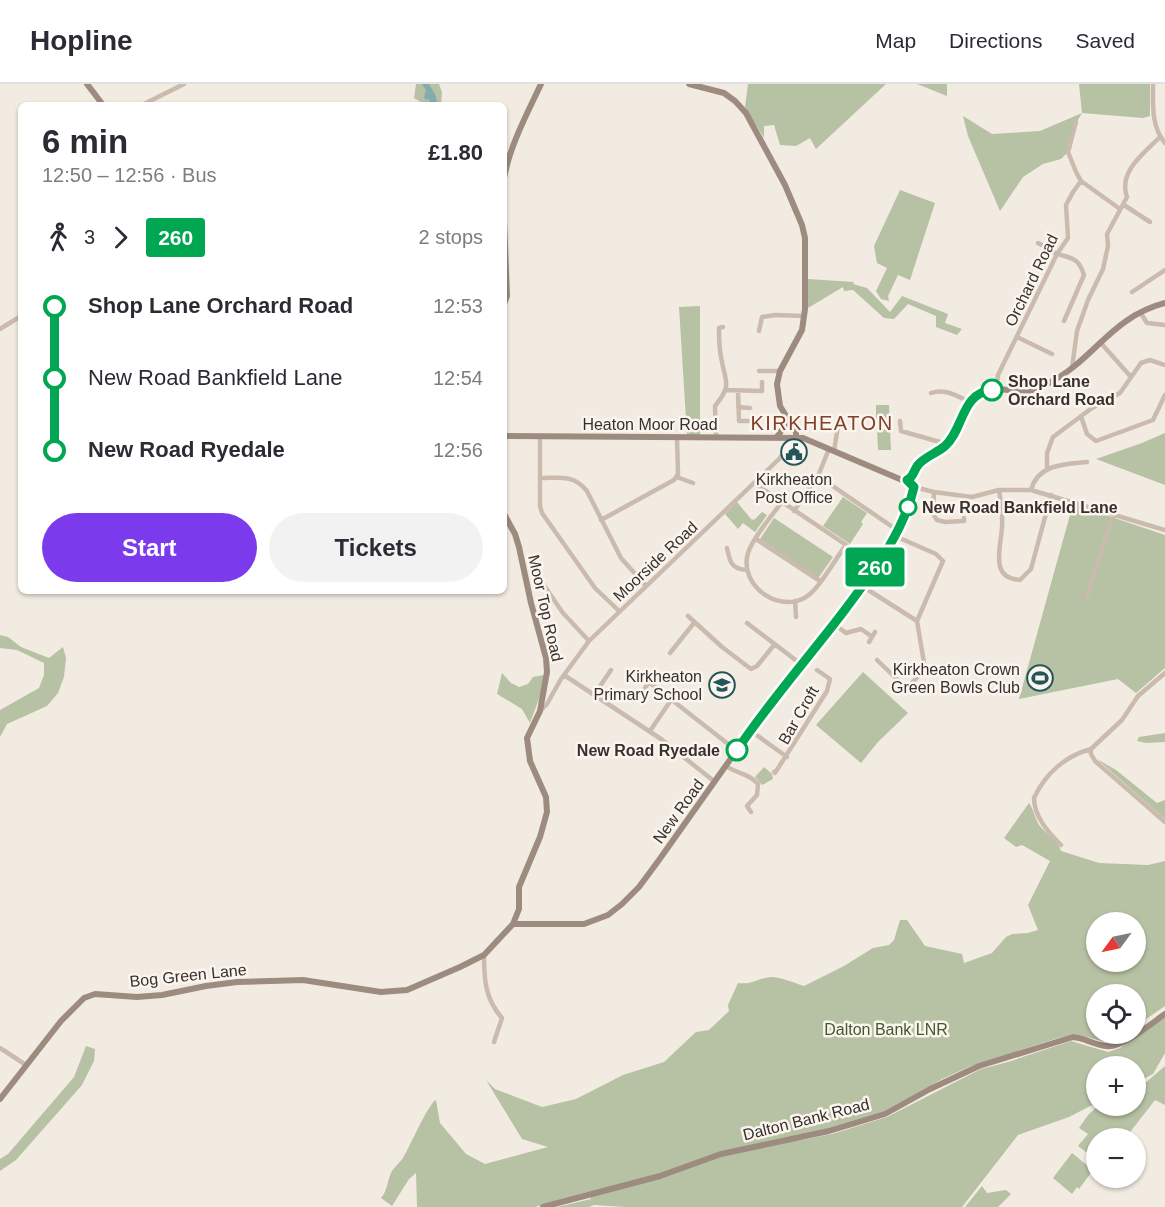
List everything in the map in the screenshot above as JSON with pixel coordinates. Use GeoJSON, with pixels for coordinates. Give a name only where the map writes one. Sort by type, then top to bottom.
{"type":"FeatureCollection","features":[{"type":"Feature","properties":{"kind":"street"},"geometry":{"type":"LineString","coordinates":[[87,84],[101,102]]}},
{"type":"Feature","properties":{"kind":"street"},"geometry":{"type":"LineString","coordinates":[[148,102],[184,84]]}},
{"type":"Feature","properties":{"kind":"street"},"geometry":{"type":"LineString","coordinates":[[507,164],[521,126],[541,84]]}},
{"type":"Feature","properties":{"kind":"street"},"geometry":{"type":"LineString","coordinates":[[688,84],[724,93],[746,113],[794,203],[805,238],[804,316],[798,337],[780,371],[777,384],[778,399],[796,432],[796,438]]}},
{"type":"Feature","properties":{"kind":"street"},"geometry":{"type":"LineString","coordinates":[[1153,84],[1153,120],[1165,143]]}},
{"type":"Feature","properties":{"kind":"street"},"geometry":{"type":"LineString","coordinates":[[1076,122],[1068,152],[1081,181],[1150,222]]}},
{"type":"Feature","properties":{"kind":"street"},"geometry":{"type":"LineString","coordinates":[[1072,368],[1077,331],[1088,300],[1103,269],[1108,246],[1107,234],[1127,197],[1123,186],[1126,176],[1139,158],[1160,137]]}},
{"type":"Feature","properties":{"kind":"street","name":"Orchard Road"},"geometry":{"type":"LineString","coordinates":[[996,389],[998,375],[1057,254],[1068,238],[1066,205],[1072,192],[1081,181]]}},
{"type":"Feature","properties":{"kind":"street"},"geometry":{"type":"LineString","coordinates":[[1038,243],[1057,254],[1068,255],[1081,264],[1084,275],[1064,321]]}},
{"type":"Feature","properties":{"kind":"street"},"geometry":{"type":"LineString","coordinates":[[1132,292],[1165,270]]}},
{"type":"Feature","properties":{"kind":"street"},"geometry":{"type":"LineString","coordinates":[[1165,303],[1140,312],[1121,323],[1072,368],[1036,389],[996,389],[981,392],[970,402],[947,444],[920,463],[911,478],[907,480],[914,487],[972,497],[999,490],[1030,489],[1165,530]]}},
{"type":"Feature","properties":{"kind":"street"},"geometry":{"type":"LineString","coordinates":[[1140,312],[1147,323],[1165,326]]}},
{"type":"Feature","properties":{"kind":"street"},"geometry":{"type":"LineString","coordinates":[[759,331],[762,317],[804,316]]}},
{"type":"Feature","properties":{"kind":"street"},"geometry":{"type":"LineString","coordinates":[[0,329],[18,318]]}},
{"type":"Feature","properties":{"kind":"street"},"geometry":{"type":"LineString","coordinates":[[716,438],[715,406],[726,390],[727,382],[720,356],[719,328],[723,327]]}},
{"type":"Feature","properties":{"kind":"street"},"geometry":{"type":"LineString","coordinates":[[1017,337],[1052,354]]}},
{"type":"Feature","properties":{"kind":"street"},"geometry":{"type":"LineString","coordinates":[[1100,342],[1131,377]]}},
{"type":"Feature","properties":{"kind":"street"},"geometry":{"type":"LineString","coordinates":[[1047,469],[1047,453],[1053,437],[1081,416],[1120,393],[1139,365],[1145,361],[1165,365]]}},
{"type":"Feature","properties":{"kind":"street"},"geometry":{"type":"LineString","coordinates":[[759,371],[780,371]]}},
{"type":"Feature","properties":{"kind":"street"},"geometry":{"type":"LineString","coordinates":[[726,390],[762,391],[762,382]]}},
{"type":"Feature","properties":{"kind":"street"},"geometry":{"type":"LineString","coordinates":[[931,393],[938,390],[949,392],[970,402]]}},
{"type":"Feature","properties":{"kind":"street"},"geometry":{"type":"LineString","coordinates":[[738,391],[739,421],[749,421]]}},
{"type":"Feature","properties":{"kind":"street"},"geometry":{"type":"LineString","coordinates":[[1081,416],[1087,434],[1096,441],[1153,420],[1165,395]]}},
{"type":"Feature","properties":{"kind":"street"},"geometry":{"type":"LineString","coordinates":[[738,407],[750,408]]}},
{"type":"Feature","properties":{"kind":"street"},"geometry":{"type":"LineString","coordinates":[[777,437],[788,421]]}},
{"type":"Feature","properties":{"kind":"street"},"geometry":{"type":"LineString","coordinates":[[900,422],[901,431],[947,444]]}},
{"type":"Feature","properties":{"kind":"street"},"geometry":{"type":"LineString","coordinates":[[794,511],[818,476],[831,450],[838,426]]}},
{"type":"Feature","properties":{"kind":"street","name":"Heaton Moor Road"},"geometry":{"type":"LineString","coordinates":[[507,436],[803,438],[902,480],[907,480]]}},
{"type":"Feature","properties":{"kind":"street"},"geometry":{"type":"LineString","coordinates":[[540,437],[540,506],[542,513],[595,588],[619,611]]}},
{"type":"Feature","properties":{"kind":"street"},"geometry":{"type":"LineString","coordinates":[[677,438],[677,477]]}},
{"type":"Feature","properties":{"kind":"street","name":"Moorside Road"},"geometry":{"type":"LineString","coordinates":[[540,711],[589,642],[779,459],[796,438]]}},
{"type":"Feature","properties":{"kind":"street"},"geometry":{"type":"LineString","coordinates":[[1030,489],[1040,472],[1062,464],[1087,462]]}},
{"type":"Feature","properties":{"kind":"street"},"geometry":{"type":"LineString","coordinates":[[818,476],[896,533],[936,554],[943,561],[917,621],[925,669],[908,687],[903,685],[880,661]]}},
{"type":"Feature","properties":{"kind":"street"},"geometry":{"type":"LineString","coordinates":[[601,520],[677,477],[694,483]]}},
{"type":"Feature","properties":{"kind":"street"},"geometry":{"type":"LineString","coordinates":[[540,478],[570,478],[579,482],[587,491],[621,558],[646,586]]}},
{"type":"Feature","properties":{"kind":"street"},"geometry":{"type":"LineString","coordinates":[[754,483],[876,566]]}},
{"type":"Feature","properties":{"kind":"street","name":"New Road"},"geometry":{"type":"LineString","coordinates":[[513,924],[584,924],[608,915],[639,887],[751,731],[876,566],[896,533],[911,500],[914,487]]}},
{"type":"Feature","properties":{"kind":"street"},"geometry":{"type":"LineString","coordinates":[[999,490],[1002,511],[998,559],[1003,574],[1011,579],[1020,580],[1031,569],[1051,495]]}},
{"type":"Feature","properties":{"kind":"street"},"geometry":{"type":"LineString","coordinates":[[934,492],[933,514],[937,520],[954,522],[964,521],[964,518]]}},
{"type":"Feature","properties":{"kind":"street"},"geometry":{"type":"LineString","coordinates":[[782,503],[748,553],[747,570],[754,586],[766,595],[781,603],[795,601],[811,594],[846,545]]}},
{"type":"Feature","properties":{"kind":"street"},"geometry":{"type":"LineString","coordinates":[[1087,596],[1113,515]]}},
{"type":"Feature","properties":{"kind":"street","name":"Moor Top Road"},"geometry":{"type":"LineString","coordinates":[[507,519],[519,547],[546,658],[547,672],[540,711],[527,738],[530,761],[546,798],[547,812],[540,837],[519,887],[519,909],[513,924]]}},
{"type":"Feature","properties":{"kind":"street"},"geometry":{"type":"LineString","coordinates":[[756,539],[820,582]]}},
{"type":"Feature","properties":{"kind":"street"},"geometry":{"type":"LineString","coordinates":[[727,548],[730,563],[734,567],[747,570]]}},
{"type":"Feature","properties":{"kind":"street"},"geometry":{"type":"LineString","coordinates":[[532,568],[563,613],[589,642]]}},
{"type":"Feature","properties":{"kind":"street"},"geometry":{"type":"LineString","coordinates":[[862,586],[917,621]]}},
{"type":"Feature","properties":{"kind":"street"},"geometry":{"type":"LineString","coordinates":[[795,601],[796,617]]}},
{"type":"Feature","properties":{"kind":"street"},"geometry":{"type":"LineString","coordinates":[[688,616],[751,669],[757,666],[774,645]]}},
{"type":"Feature","properties":{"kind":"street"},"geometry":{"type":"LineString","coordinates":[[670,653],[694,623]]}},
{"type":"Feature","properties":{"kind":"street"},"geometry":{"type":"LineString","coordinates":[[747,623],[802,665]]}},
{"type":"Feature","properties":{"kind":"street"},"geometry":{"type":"LineString","coordinates":[[834,624],[846,633],[861,629],[873,634],[869,642]]}},
{"type":"Feature","properties":{"kind":"street"},"geometry":{"type":"LineString","coordinates":[[594,695],[611,670]]}},
{"type":"Feature","properties":{"kind":"street","name":"Bar Croft"},"geometry":{"type":"LineString","coordinates":[[774,772],[787,757],[827,691],[830,679],[818,670]]}},
{"type":"Feature","properties":{"kind":"street"},"geometry":{"type":"LineString","coordinates":[[1061,845],[1046,830],[1038,814],[1034,798],[1043,783],[1061,763],[1081,752],[1091,750],[1122,720],[1138,696],[1165,673]]}},
{"type":"Feature","properties":{"kind":"street"},"geometry":{"type":"LineString","coordinates":[[564,675],[650,731],[715,782]]}},
{"type":"Feature","properties":{"kind":"street"},"geometry":{"type":"LineString","coordinates":[[645,688],[649,681],[737,751]]}},
{"type":"Feature","properties":{"kind":"street"},"geometry":{"type":"LineString","coordinates":[[650,731],[671,700]]}},
{"type":"Feature","properties":{"kind":"street"},"geometry":{"type":"LineString","coordinates":[[751,731],[787,757]]}},
{"type":"Feature","properties":{"kind":"street"},"geometry":{"type":"LineString","coordinates":[[1091,750],[1095,761],[1165,822]]}},
{"type":"Feature","properties":{"kind":"street"},"geometry":{"type":"LineString","coordinates":[[726,766],[748,776],[758,784],[757,795],[747,808]]}},
{"type":"Feature","properties":{"kind":"street","name":"Bog Green Lane"},"geometry":{"type":"LineString","coordinates":[[0,1099],[74,1007],[84,998],[95,994],[137,997],[237,982],[303,980],[381,992],[407,990],[460,968],[484,955],[513,924]]}},
{"type":"Feature","properties":{"kind":"street"},"geometry":{"type":"LineString","coordinates":[[484,955],[484,980],[489,998],[502,1018],[494,1042]]}},
{"type":"Feature","properties":{"kind":"street","name":"Dalton Bank Road"},"geometry":{"type":"LineString","coordinates":[[543,1207],[660,1176],[721,1154],[840,1128],[885,1114],[930,1089],[979,1066],[1073,1037],[1107,1047],[1117,1046],[1165,1014]]}},
{"type":"Feature","properties":{"kind":"street"},"geometry":{"type":"LineString","coordinates":[[0,1048],[26,1065]]}},
{"type":"Feature","properties":{"kind":"green space"},"geometry":{"type":"Polygon","coordinates":[[[416,84],[439,84],[442,92],[441,102],[421,102],[414,98],[416,84]]]}},
{"type":"Feature","properties":{"kind":"green space"},"geometry":{"type":"Polygon","coordinates":[[[748,84],[886,84],[816,149],[810,138],[796,146],[780,145],[774,125],[764,126],[764,138],[745,107],[748,84]]]}},
{"type":"Feature","properties":{"kind":"green space"},"geometry":{"type":"Polygon","coordinates":[[[917,84],[947,84],[947,96],[917,84]]]}},
{"type":"Feature","properties":{"kind":"green space"},"geometry":{"type":"Polygon","coordinates":[[[1079,84],[1150,84],[1150,116],[1143,118],[1082,113],[1079,84]]]}},
{"type":"Feature","properties":{"kind":"green space"},"geometry":{"type":"Polygon","coordinates":[[[1082,113],[1076,123],[1071,149],[1061,159],[1043,164],[1023,177],[1000,211],[968,136],[963,116],[992,134],[1040,131],[1082,113]]]}},
{"type":"Feature","properties":{"kind":"green space"},"geometry":{"type":"Polygon","coordinates":[[[900,190],[935,203],[910,280],[898,275],[888,296],[889,301],[881,299],[876,291],[887,268],[877,263],[874,246],[900,190]]]}},
{"type":"Feature","properties":{"kind":"green space"},"geometry":{"type":"Polygon","coordinates":[[[808,279],[854,282],[853,284],[867,288],[890,312],[902,296],[948,314],[945,323],[962,329],[957,335],[936,327],[936,316],[908,304],[894,319],[884,318],[853,290],[844,291],[843,287],[808,308],[808,279]]]}},
{"type":"Feature","properties":{"kind":"green space"},"geometry":{"type":"Polygon","coordinates":[[[700,306],[700,436],[687,435],[679,307],[700,306]]]}},
{"type":"Feature","properties":{"kind":"green space"},"geometry":{"type":"Polygon","coordinates":[[[876,405],[889,405],[890,427],[876,426],[876,405]]]}},
{"type":"Feature","properties":{"kind":"green space"},"geometry":{"type":"Polygon","coordinates":[[[877,429],[890,430],[891,450],[878,450],[877,429]]]}},
{"type":"Feature","properties":{"kind":"green space"},"geometry":{"type":"Polygon","coordinates":[[[1165,433],[1165,485],[1096,459],[1142,443],[1165,433]]]}},
{"type":"Feature","properties":{"kind":"green space"},"geometry":{"type":"Polygon","coordinates":[[[843,497],[867,513],[850,544],[823,526],[843,497]]]}},
{"type":"Feature","properties":{"kind":"green space"},"geometry":{"type":"Polygon","coordinates":[[[737,502],[751,519],[754,520],[762,512],[767,515],[755,532],[743,523],[738,529],[725,514],[737,502]]]}},
{"type":"Feature","properties":{"kind":"green space"},"geometry":{"type":"Polygon","coordinates":[[[1073,504],[1165,535],[1165,668],[1136,693],[1118,679],[1019,699],[1073,504]]]}},
{"type":"Feature","properties":{"kind":"green space"},"geometry":{"type":"Polygon","coordinates":[[[774,518],[833,557],[819,577],[760,539],[774,518]]]}},
{"type":"Feature","properties":{"kind":"green space"},"geometry":{"type":"Polygon","coordinates":[[[0,635],[8,637],[21,647],[49,658],[63,647],[66,658],[64,677],[58,693],[47,706],[7,724],[0,737],[0,710],[39,688],[44,675],[44,663],[17,650],[0,648],[0,635]]]}},
{"type":"Feature","properties":{"kind":"green space"},"geometry":{"type":"Polygon","coordinates":[[[863,672],[908,713],[878,742],[861,763],[816,725],[863,672]]]}},
{"type":"Feature","properties":{"kind":"green space"},"geometry":{"type":"Polygon","coordinates":[[[502,673],[511,683],[519,687],[528,684],[533,677],[544,675],[540,696],[530,723],[522,709],[497,694],[502,673]]]}},
{"type":"Feature","properties":{"kind":"green space"},"geometry":{"type":"Polygon","coordinates":[[[1165,733],[1165,742],[1137,741],[1139,737],[1165,733]]]}},
{"type":"Feature","properties":{"kind":"green space"},"geometry":{"type":"Polygon","coordinates":[[[1097,759],[1116,770],[1157,803],[1165,800],[1165,819],[1097,759]]]}},
{"type":"Feature","properties":{"kind":"green space"},"geometry":{"type":"Polygon","coordinates":[[[764,767],[772,774],[773,779],[762,785],[755,777],[764,767]]]}},
{"type":"Feature","properties":{"kind":"green space","name":"Dalton Bank LNR"},"geometry":{"type":"Polygon","coordinates":[[[1029,803],[1039,825],[1055,840],[1061,851],[1099,863],[1148,865],[1165,861],[1165,1006],[1146,1019],[1146,984],[1086,984],[1086,1037],[1074,1034],[971,1066],[942,1079],[883,1112],[797,1141],[832,1134],[887,1117],[981,1069],[1071,1041],[1108,1052],[1126,1044],[1146,1044],[1146,1031],[1165,1018],[1165,1053],[1153,1074],[1146,1078],[1146,1056],[1086,1056],[1086,1108],[1069,1117],[1018,1135],[962,1207],[626,1207],[594,1205],[557,1207],[591,1199],[588,1192],[535,1207],[417,1207],[416,1173],[409,1179],[392,1206],[381,1198],[392,1171],[403,1158],[436,1100],[440,1123],[466,1154],[485,1164],[548,1147],[522,1139],[486,1080],[495,1089],[542,1107],[576,1099],[623,1075],[664,1062],[696,1032],[709,1030],[729,1011],[728,1005],[738,983],[771,977],[804,986],[873,948],[889,945],[894,940],[900,920],[907,920],[925,946],[962,954],[964,963],[992,953],[1006,937],[1012,934],[1038,930],[1028,905],[1050,861],[1022,845],[1016,847],[1004,838],[1029,803]]]}},
{"type":"Feature","properties":{"kind":"green space"},"geometry":{"type":"Polygon","coordinates":[[[86,1046],[95,1049],[94,1061],[82,1085],[16,1160],[0,1171],[0,1159],[8,1154],[74,1077],[86,1046]]]}},
{"type":"Feature","properties":{"kind":"green space"},"geometry":{"type":"Polygon","coordinates":[[[1165,1066],[1165,1105],[1155,1100],[1146,1112],[1146,1082],[1165,1066]]]}},
{"type":"Feature","properties":{"kind":"green space"},"geometry":{"type":"Polygon","coordinates":[[[1087,1116],[1143,1116],[1133,1128],[1086,1128],[1086,1133],[1079,1128],[1087,1116]]]}},
{"type":"Feature","properties":{"kind":"green space"},"geometry":{"type":"Polygon","coordinates":[[[1086,1136],[1086,1152],[1078,1146],[1086,1136]]]}},
{"type":"Feature","properties":{"kind":"green space"},"geometry":{"type":"Polygon","coordinates":[[[1072,1153],[1086,1164],[1086,1180],[1072,1194],[1053,1178],[1072,1153]]]}},
{"type":"Feature","properties":{"kind":"green space"},"geometry":{"type":"Polygon","coordinates":[[[982,1186],[987,1193],[1006,1190],[1011,1194],[998,1207],[965,1207],[982,1186]]]}},
{"type":"Feature","properties":{"kind":"water"},"geometry":{"type":"Polygon","coordinates":[[[422,84],[429,84],[437,102],[426,100],[424,97],[426,90],[422,84]]]}},
{"type":"Feature","properties":{"kind":"bus line","name":"260"},"geometry":{"type":"LineString","coordinates":[[737,750],[862,586],[896,536],[914,487],[907,480],[911,478],[920,463],[947,444],[964,410],[976,395],[992,390]]}},
{"type":"Feature","properties":{"kind":"place","name":"Shop Lane Orchard Road"},"geometry":{"type":"Point","coordinates":[992,390]}},
{"type":"Feature","properties":{"kind":"place","name":"Kirkheaton Post Office"},"geometry":{"type":"Point","coordinates":[794,452]}},
{"type":"Feature","properties":{"kind":"place","name":"New Road Bankfield Lane"},"geometry":{"type":"Point","coordinates":[908,507]}},
{"type":"Feature","properties":{"kind":"place","name":"Kirkheaton Crown Green Bowls Club"},"geometry":{"type":"Point","coordinates":[1040,678]}},
{"type":"Feature","properties":{"kind":"place","name":"Kirkheaton Primary School"},"geometry":{"type":"Point","coordinates":[722,685]}},
{"type":"Feature","properties":{"kind":"place","name":"New Road Ryedale"},"geometry":{"type":"Point","coordinates":[737,750]}},
{"type":"Feature","properties":{"kind":"district","name":"KIRKHEATON"},"geometry":{"type":"Point","coordinates":[822,423]}}]}
